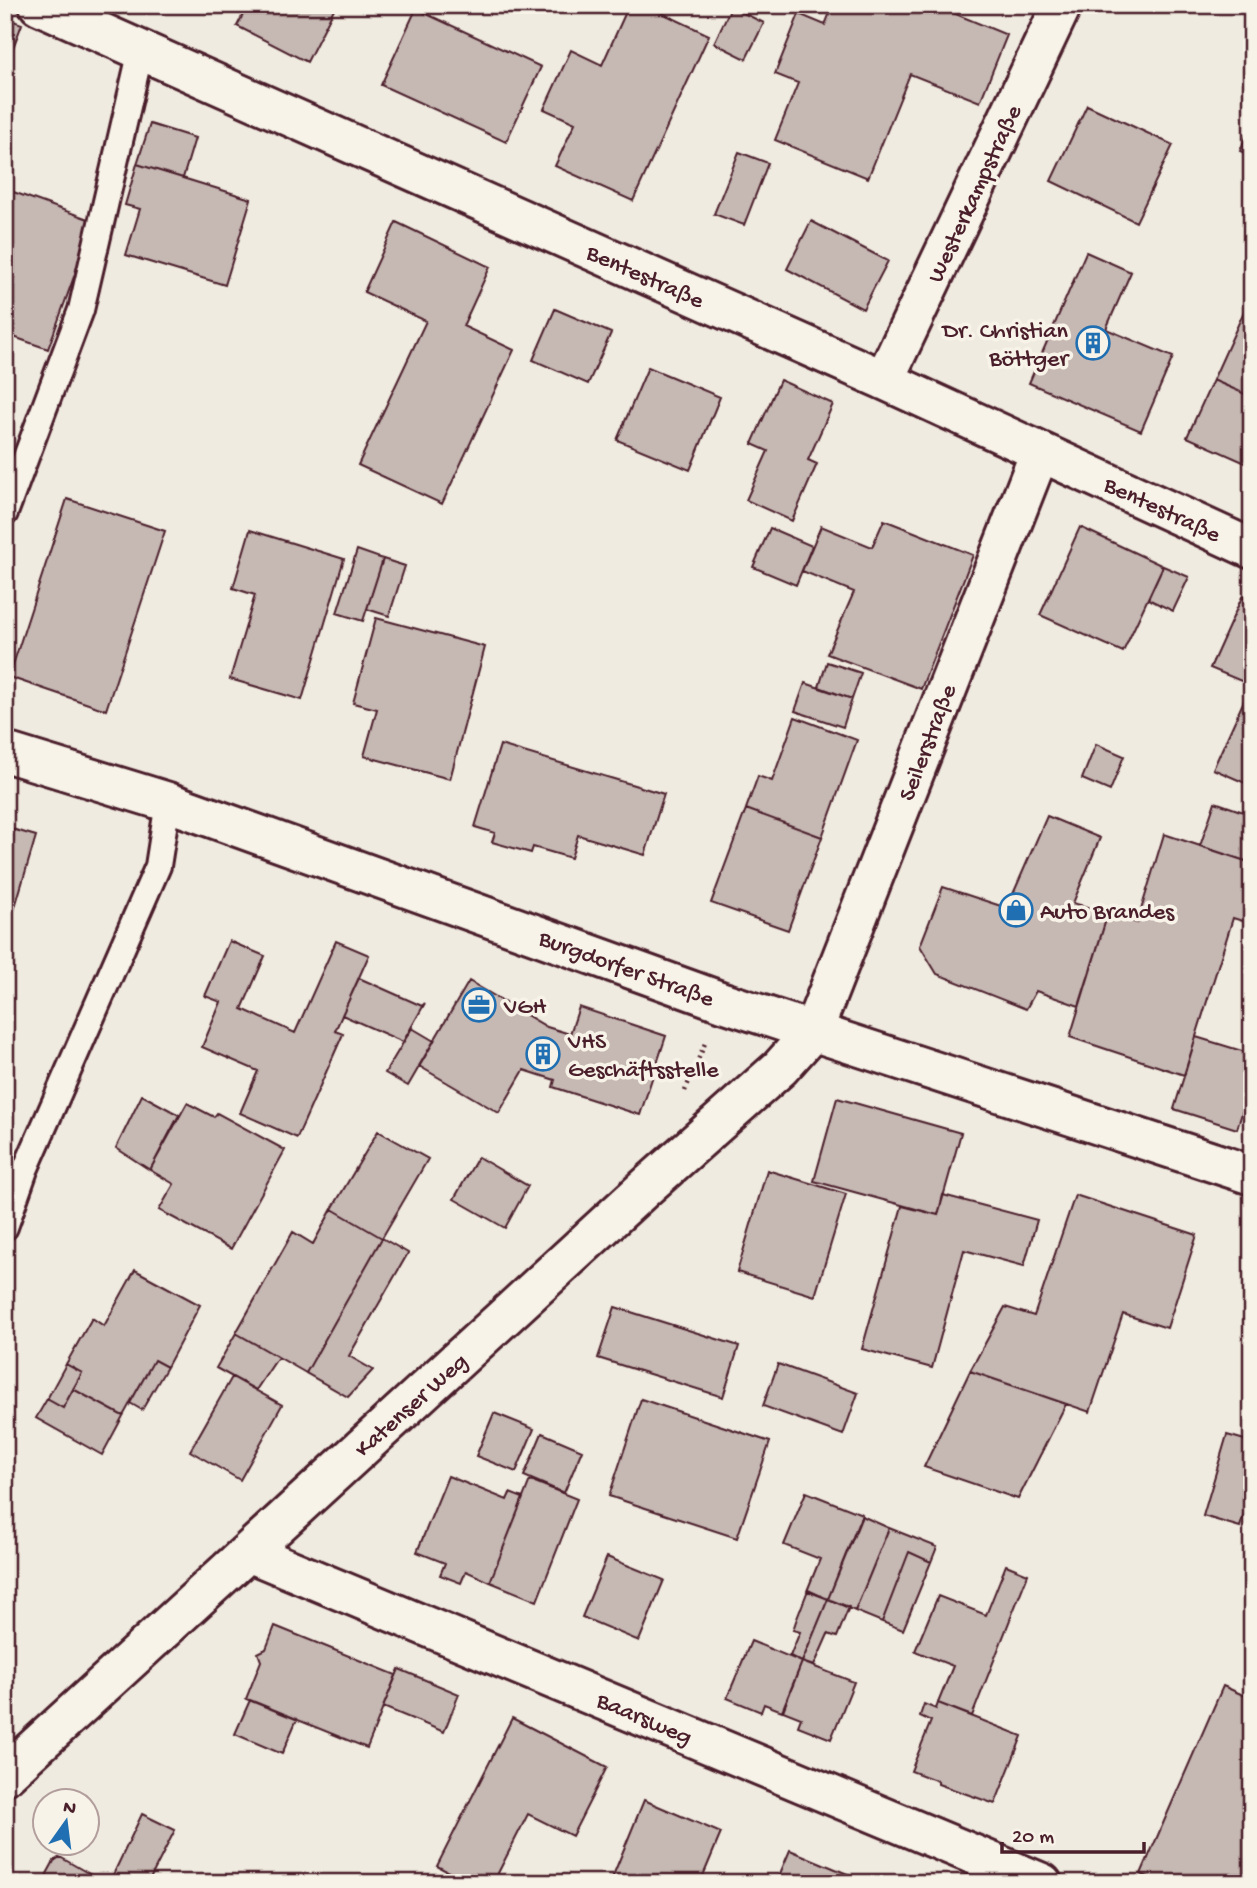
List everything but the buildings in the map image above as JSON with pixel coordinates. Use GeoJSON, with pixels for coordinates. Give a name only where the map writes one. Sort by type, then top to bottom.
{"type":"FeatureCollection","features":[{"type":"Feature","properties":{"kind":"street","name":"Bentestraße"},"geometry":{"type":"LineString","coordinates":[[39,5],[884,380],[1252,549]]}},
{"type":"Feature","properties":{"kind":"street","name":"Westerkampstraße"},"geometry":{"type":"LineString","coordinates":[[884,380],[1062,5]]}},
{"type":"Feature","properties":{"kind":"street","name":"Seilerstraße"},"geometry":{"type":"LineString","coordinates":[[813,1031],[1040,452]]}},
{"type":"Feature","properties":{"kind":"street","name":"Burgdorfer Straße"},"geometry":{"type":"LineString","coordinates":[[5,752],[168,802],[723,1002],[1252,1175]]}},
{"type":"Feature","properties":{"kind":"street","name":"Katenser Weg"},"geometry":{"type":"LineString","coordinates":[[5,1775],[780,1068],[813,1031]]}},
{"type":"Feature","properties":{"kind":"street","name":"Baarsweg"},"geometry":{"type":"LineString","coordinates":[[248,1552],[1042,1883]]}},
{"type":"Feature","properties":{"kind":"lane"},"geometry":{"type":"LineString","coordinates":[[5,513],[81,310],[141,50]]}},
{"type":"Feature","properties":{"kind":"lane"},"geometry":{"type":"LineString","coordinates":[[5,1227],[15,1167],[158,866],[168,802]]}},
{"type":"Feature","properties":{"kind":"place","name":"Dr. Christian Böttger"},"geometry":{"type":"Point","coordinates":[1093,343]}},
{"type":"Feature","properties":{"kind":"place","name":"Auto Brandes"},"geometry":{"type":"Point","coordinates":[1016,910]}},
{"type":"Feature","properties":{"kind":"place","name":"VGH"},"geometry":{"type":"Point","coordinates":[479,1005]}},
{"type":"Feature","properties":{"kind":"place","name":"VHS Geschäftsstelle"},"geometry":{"type":"Point","coordinates":[543,1054]}}]}
